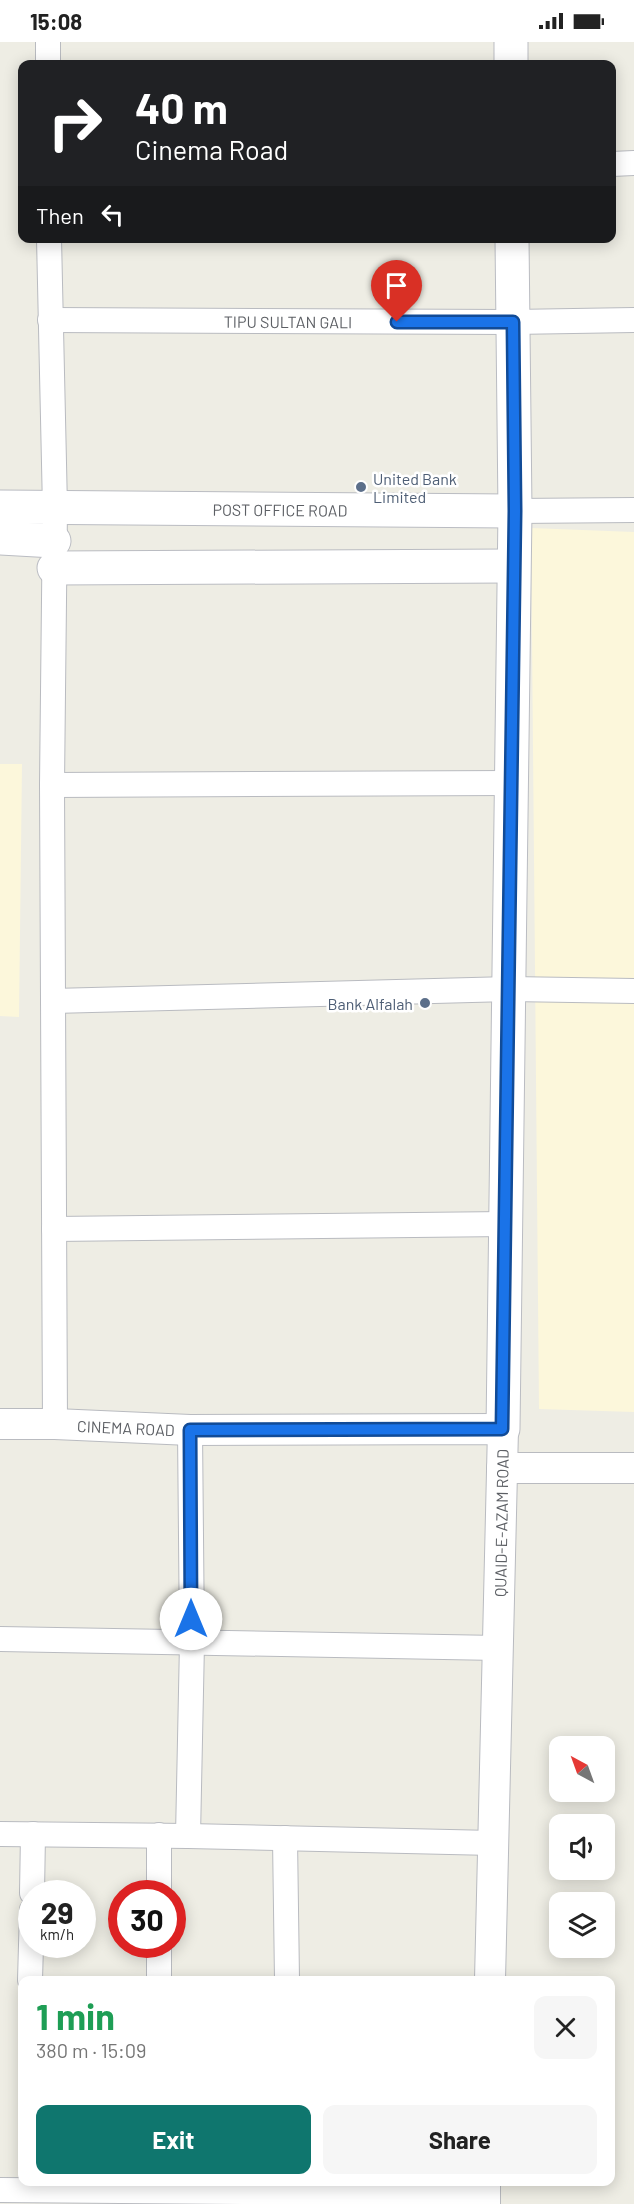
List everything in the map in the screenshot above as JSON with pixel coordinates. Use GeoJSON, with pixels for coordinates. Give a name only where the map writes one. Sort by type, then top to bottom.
{"type":"FeatureCollection","features":[{"type":"Feature","properties":{"kind":"main road"},"geometry":{"type":"LineString","coordinates":[[511,42],[511,60]]}},
{"type":"Feature","properties":{"kind":"main road","name":"QUAID-E-AZAM ROAD"},"geometry":{"type":"LineString","coordinates":[[502,1429],[515,511],[512,243]]}},
{"type":"Feature","properties":{"kind":"main road","name":"POST OFFICE ROAD"},"geometry":{"type":"LineString","coordinates":[[0,507],[515,511]]}},
{"type":"Feature","properties":{"kind":"main road"},"geometry":{"type":"LineString","coordinates":[[0,538],[54,555],[513,566]]}},
{"type":"Feature","properties":{"kind":"street"},"geometry":{"type":"LineString","coordinates":[[48,42],[48,60]]}},
{"type":"Feature","properties":{"kind":"street"},"geometry":{"type":"LineString","coordinates":[[616,164],[634,163]]}},
{"type":"Feature","properties":{"kind":"street"},"geometry":{"type":"LineString","coordinates":[[49,243],[55,508],[52,785],[55,1424]]}},
{"type":"Feature","properties":{"kind":"street","name":"TIPU SULTAN GALI"},"geometry":{"type":"LineString","coordinates":[[50,321],[634,320]]}},
{"type":"Feature","properties":{"kind":"street","name":"POST OFFICE ROAD"},"geometry":{"type":"LineString","coordinates":[[515,511],[634,510]]}},
{"type":"Feature","properties":{"kind":"street"},"geometry":{"type":"LineString","coordinates":[[52,785],[512,783]]}},
{"type":"Feature","properties":{"kind":"street"},"geometry":{"type":"LineString","coordinates":[[53,1000],[510,989],[634,991]]}},
{"type":"Feature","properties":{"kind":"street"},"geometry":{"type":"LineString","coordinates":[[54,1228],[506,1224]]}},
{"type":"Feature","properties":{"kind":"street","name":"CINEMA ROAD"},"geometry":{"type":"LineString","coordinates":[[0,1424],[190,1430],[502,1429]]}},
{"type":"Feature","properties":{"kind":"street","name":"QUAID-E-AZAM ROAD"},"geometry":{"type":"LineString","coordinates":[[490,1976],[502,1429]]}},
{"type":"Feature","properties":{"kind":"street"},"geometry":{"type":"LineString","coordinates":[[188,1836],[192,1643],[190,1430]]}},
{"type":"Feature","properties":{"kind":"street"},"geometry":{"type":"LineString","coordinates":[[502,1468],[634,1468]]}},
{"type":"Feature","properties":{"kind":"street"},"geometry":{"type":"LineString","coordinates":[[0,1639],[498,1648]]}},
{"type":"Feature","properties":{"kind":"street"},"geometry":{"type":"LineString","coordinates":[[0,1834],[159,1835],[493,1843]]}},
{"type":"Feature","properties":{"kind":"street"},"geometry":{"type":"LineString","coordinates":[[32,1880],[33,1834]]}},
{"type":"Feature","properties":{"kind":"street"},"geometry":{"type":"LineString","coordinates":[[159,1835],[159,1880]]}},
{"type":"Feature","properties":{"kind":"street"},"geometry":{"type":"LineString","coordinates":[[285,1838],[287,1976]]}},
{"type":"Feature","properties":{"kind":"street"},"geometry":{"type":"LineString","coordinates":[[30,1976],[31,1958]]}},
{"type":"Feature","properties":{"kind":"street"},"geometry":{"type":"LineString","coordinates":[[159,1958],[159,1976]]}},
{"type":"Feature","properties":{"kind":"street"},"geometry":{"type":"LineString","coordinates":[[0,2190],[26,2192],[485,2193]]}},
{"type":"Feature","properties":{"kind":"shaded area"},"geometry":{"type":"Polygon","coordinates":[[[531,528],[634,532],[634,1412],[539,1409],[531,528]]]}},
{"type":"Feature","properties":{"kind":"shaded area"},"geometry":{"type":"Polygon","coordinates":[[[0,764],[22,764],[19,1017],[0,1016],[0,764]]]}},
{"type":"Feature","properties":{"kind":"place","name":"United Bank Limited"},"geometry":{"type":"Point","coordinates":[361,487]}},
{"type":"Feature","properties":{"kind":"place","name":"Bank Alfalah"},"geometry":{"type":"Point","coordinates":[425,1003]}},
{"type":"Feature","properties":{"kind":"route"},"geometry":{"type":"LineString","coordinates":[[191,1619],[190,1430],[502,1429],[515,511],[513,322],[397,322]]}}]}
